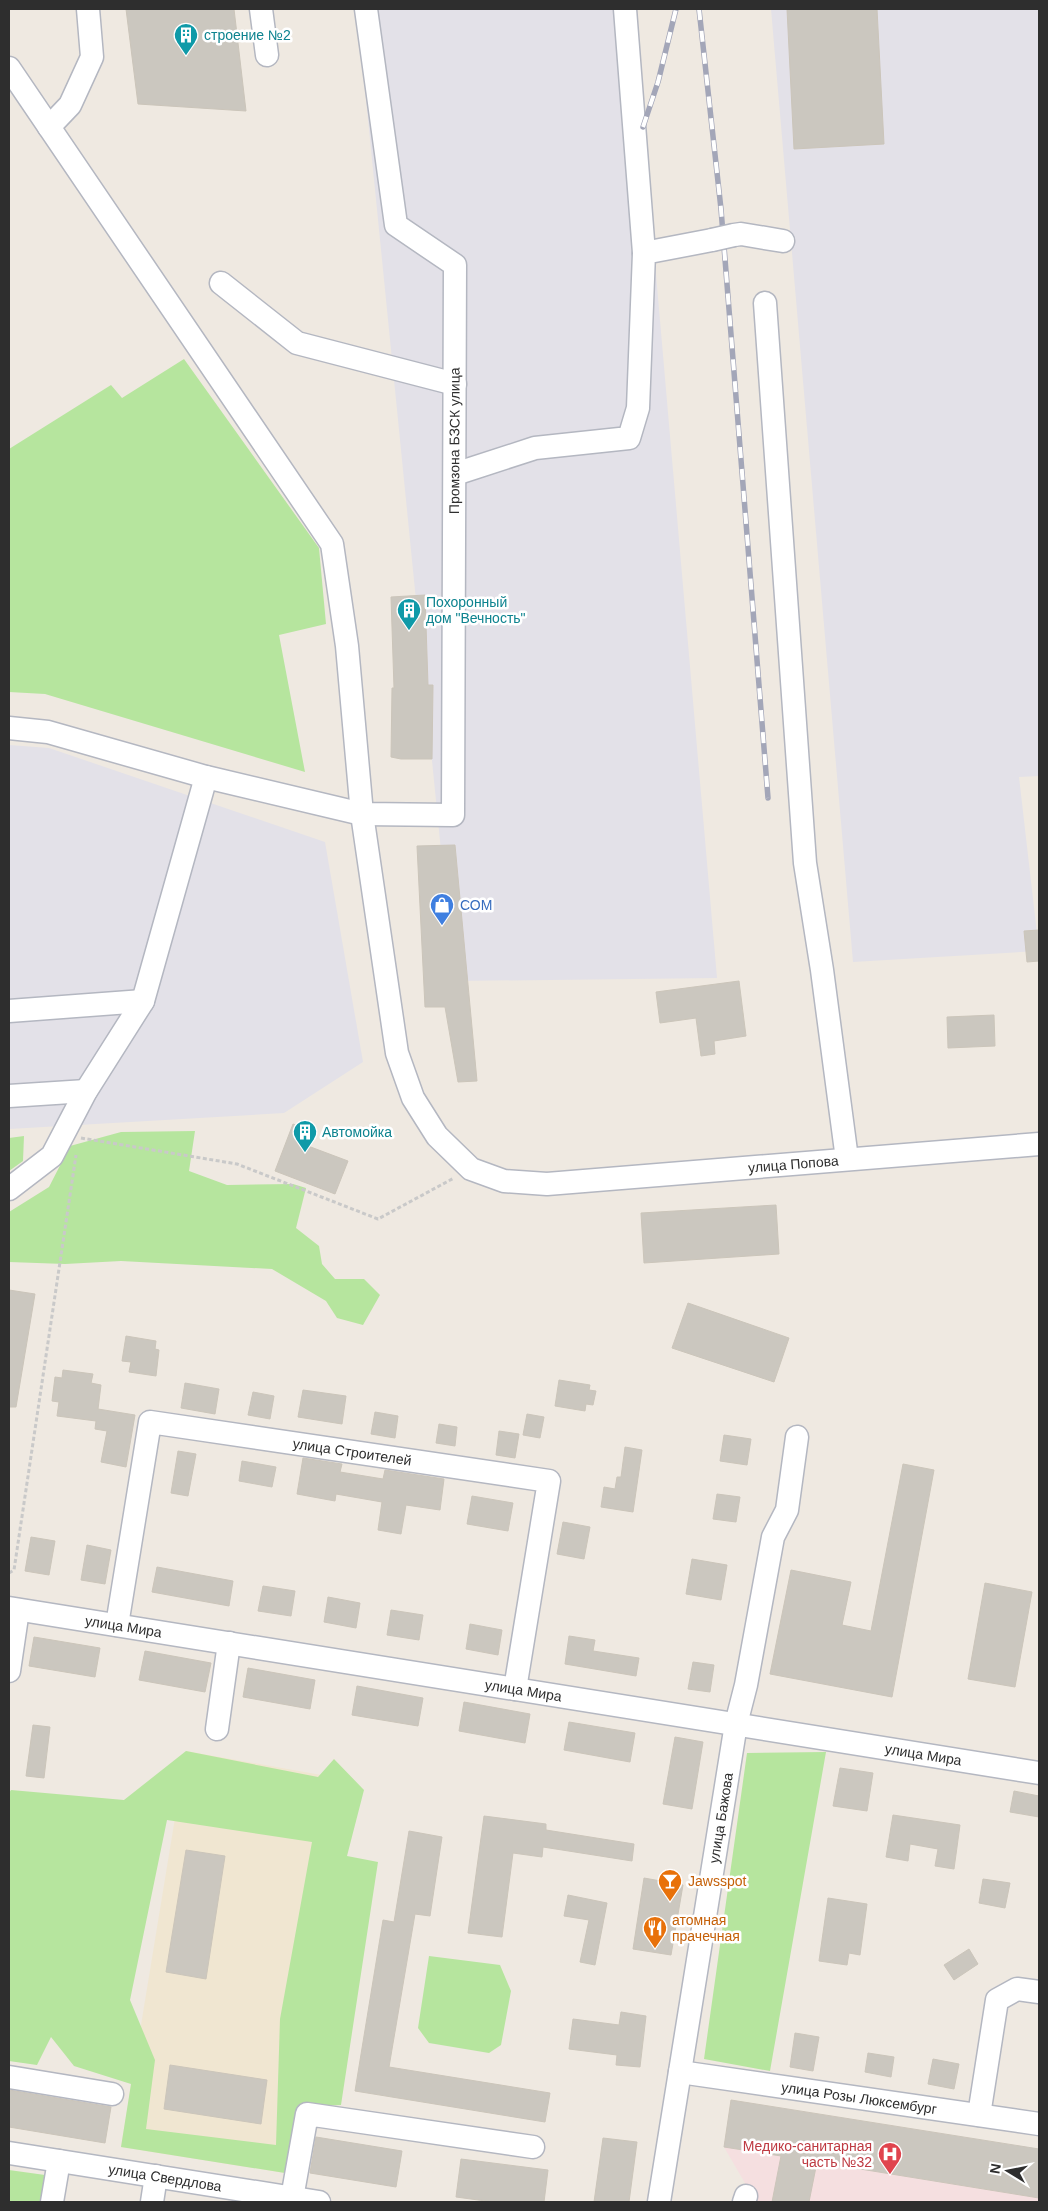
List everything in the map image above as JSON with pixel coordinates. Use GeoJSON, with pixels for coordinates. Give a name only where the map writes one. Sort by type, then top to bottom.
{"type":"FeatureCollection","features":[{"type":"Feature","properties":{"kind":"street"},"geometry":{"type":"LineString","coordinates":[[49,128],[70,105],[92,57],[88,9]]}},
{"type":"Feature","properties":{"kind":"street"},"geometry":{"type":"LineString","coordinates":[[261,9],[267,55]]}},
{"type":"Feature","properties":{"kind":"street","name":"Промзона БЗСК улица"},"geometry":{"type":"LineString","coordinates":[[362,814],[453,815],[455,474],[455,265],[396,225],[366,9]]}},
{"type":"Feature","properties":{"kind":"street"},"geometry":{"type":"LineString","coordinates":[[455,474],[535,448],[630,438],[638,408],[644,253],[625,9]]}},
{"type":"Feature","properties":{"kind":"street"},"geometry":{"type":"LineString","coordinates":[[9,68],[332,544],[347,646],[362,814],[397,1053],[413,1098],[437,1136],[470,1169]]}},
{"type":"Feature","properties":{"kind":"street"},"geometry":{"type":"LineString","coordinates":[[644,253],[741,234],[783,241]]}},
{"type":"Feature","properties":{"kind":"street"},"geometry":{"type":"LineString","coordinates":[[221,283],[297,343],[455,384]]}},
{"type":"Feature","properties":{"kind":"street"},"geometry":{"type":"LineString","coordinates":[[765,303],[805,863],[822,970],[847,1159]]}},
{"type":"Feature","properties":{"kind":"street"},"geometry":{"type":"LineString","coordinates":[[9,728],[48,732],[206,777],[362,814]]}},
{"type":"Feature","properties":{"kind":"street"},"geometry":{"type":"LineString","coordinates":[[9,1190],[52,1156],[86,1091],[143,1001],[206,777]]}},
{"type":"Feature","properties":{"kind":"street"},"geometry":{"type":"LineString","coordinates":[[9,1011],[143,1001]]}},
{"type":"Feature","properties":{"kind":"street"},"geometry":{"type":"LineString","coordinates":[[9,1096],[86,1091]]}},
{"type":"Feature","properties":{"kind":"street","name":"улица Попова"},"geometry":{"type":"LineString","coordinates":[[470,1169],[504,1182],[547,1184],[1039,1144]]}},
{"type":"Feature","properties":{"kind":"street","name":"улица Строителей"},"geometry":{"type":"LineString","coordinates":[[117,1625],[150,1422],[549,1481],[516,1689]]}},
{"type":"Feature","properties":{"kind":"street","name":"улица Бажова"},"geometry":{"type":"LineString","coordinates":[[659,2202],[736,1724],[746,1685],[773,1537],[787,1510],[797,1437]]}},
{"type":"Feature","properties":{"kind":"street"},"geometry":{"type":"LineString","coordinates":[[9,1671],[13,1609]]}},
{"type":"Feature","properties":{"kind":"street","name":"улица Мира"},"geometry":{"type":"LineString","coordinates":[[13,1609],[1039,1773]]}},
{"type":"Feature","properties":{"kind":"street"},"geometry":{"type":"LineString","coordinates":[[218,1729],[228,1643]]}},
{"type":"Feature","properties":{"kind":"street"},"geometry":{"type":"LineString","coordinates":[[979,2115],[997,2000],[1017,1989],[1039,1992]]}},
{"type":"Feature","properties":{"kind":"street","name":"улица Розы Люксембург"},"geometry":{"type":"LineString","coordinates":[[680,2072],[1039,2124]]}},
{"type":"Feature","properties":{"kind":"street"},"geometry":{"type":"LineString","coordinates":[[9,2077],[112,2094]]}},
{"type":"Feature","properties":{"kind":"street"},"geometry":{"type":"LineString","coordinates":[[292,2198],[307,2114],[533,2147]]}},
{"type":"Feature","properties":{"kind":"street","name":"улица Свердлова"},"geometry":{"type":"LineString","coordinates":[[9,2153],[319,2202]]}},
{"type":"Feature","properties":{"kind":"street"},"geometry":{"type":"LineString","coordinates":[[52,2202],[59,2161]]}},
{"type":"Feature","properties":{"kind":"street"},"geometry":{"type":"LineString","coordinates":[[152,2202],[156,2176]]}},
{"type":"Feature","properties":{"kind":"path"},"geometry":{"type":"LineString","coordinates":[[9,1573],[14,1570],[78,1137],[237,1164],[378,1219],[470,1169]]}},
{"type":"Feature","properties":{"kind":"shaded area"},"geometry":{"type":"Polygon","coordinates":[[[357,9],[633,9],[717,978],[454,981],[357,9]]]}},
{"type":"Feature","properties":{"kind":"shaded area"},"geometry":{"type":"Polygon","coordinates":[[[771,9],[1039,9],[1039,776],[1019,777],[1039,951],[853,962],[771,9]]]}},
{"type":"Feature","properties":{"kind":"shaded area"},"geometry":{"type":"Polygon","coordinates":[[[9,745],[49,748],[325,842],[363,1062],[284,1113],[9,1129],[9,745]]]}},
{"type":"Feature","properties":{"kind":"shaded area"},"geometry":{"type":"Polygon","coordinates":[[[186,1751],[349,1780],[285,2173],[121,2147],[186,1751]]]}},
{"type":"Feature","properties":{"kind":"shaded area","name":"Медико-санитарная часть №32"},"geometry":{"type":"Polygon","coordinates":[[[731,2100],[1039,2149],[1039,2202],[756,2202],[724,2147],[731,2100]]]}},
{"type":"Feature","properties":{"kind":"green space"},"geometry":{"type":"Polygon","coordinates":[[[184,359],[319,548],[326,624],[279,635],[305,772],[45,694],[9,692],[9,449],[111,385],[122,398],[184,359]]]}},
{"type":"Feature","properties":{"kind":"green space"},"geometry":{"type":"Polygon","coordinates":[[[195,1131],[189,1171],[227,1185],[293,1184],[306,1188],[296,1228],[319,1246],[322,1264],[335,1279],[364,1279],[380,1295],[363,1325],[337,1318],[326,1301],[272,1269],[121,1261],[65,1264],[9,1262],[9,1212],[49,1187],[70,1146],[121,1132],[195,1131]]]}},
{"type":"Feature","properties":{"kind":"green space"},"geometry":{"type":"Polygon","coordinates":[[[24,1136],[23,1161],[9,1171],[9,1138],[24,1136]]]}},
{"type":"Feature","properties":{"kind":"green space"},"geometry":{"type":"Polygon","coordinates":[[[186,1751],[318,1777],[334,1759],[364,1790],[347,1856],[378,1862],[341,2105],[315,2106],[297,2117],[285,2173],[121,2147],[131,2084],[74,2066],[51,2037],[37,2065],[9,2061],[9,1793],[11,1790],[124,1800],[186,1751]],[[167,1820],[130,2000],[155,2060],[146,2129],[276,2145],[280,2019],[312,1842],[167,1820]]]}},
{"type":"Feature","properties":{"kind":"green space"},"geometry":{"type":"Polygon","coordinates":[[[826,1752],[770,2071],[704,2059],[747,1753],[826,1752]]]}},
{"type":"Feature","properties":{"kind":"green space"},"geometry":{"type":"Polygon","coordinates":[[[429,1956],[500,1965],[511,1991],[501,2045],[489,2053],[429,2043],[418,2028],[429,1956]]]}},
{"type":"Feature","properties":{"kind":"green space"},"geometry":{"type":"Polygon","coordinates":[[[9,2170],[45,2175],[40,2202],[9,2202],[9,2170]]]}},
{"type":"Feature","properties":{"kind":"building","name":"строение №2"},"geometry":{"type":"Polygon","coordinates":[[[126,9],[234,9],[246,111],[138,104],[126,9]]]}},
{"type":"Feature","properties":{"kind":"building"},"geometry":{"type":"Polygon","coordinates":[[[787,9],[877,9],[884,144],[794,149],[787,9]]]}},
{"type":"Feature","properties":{"kind":"building"},"geometry":{"type":"Polygon","coordinates":[[[425,595],[428,685],[433,685],[432,759],[401,759],[391,757],[392,688],[394,688],[391,597],[425,595]]]}},
{"type":"Feature","properties":{"kind":"building","name":"СОМ"},"geometry":{"type":"Polygon","coordinates":[[[455,845],[477,1081],[458,1082],[445,1007],[425,1007],[417,846],[455,845]]]}},
{"type":"Feature","properties":{"kind":"building"},"geometry":{"type":"Polygon","coordinates":[[[1039,930],[1039,961],[1027,962],[1024,931],[1039,930]]]}},
{"type":"Feature","properties":{"kind":"building"},"geometry":{"type":"Polygon","coordinates":[[[739,981],[746,1036],[714,1041],[715,1054],[701,1056],[696,1018],[660,1023],[656,992],[739,981]]]}},
{"type":"Feature","properties":{"kind":"building"},"geometry":{"type":"Polygon","coordinates":[[[994,1015],[995,1046],[948,1048],[947,1017],[994,1015]]]}},
{"type":"Feature","properties":{"kind":"building","name":"Автомойка"},"geometry":{"type":"Polygon","coordinates":[[[293,1124],[314,1132],[308,1146],[348,1161],[335,1194],[275,1171],[293,1124]]]}},
{"type":"Feature","properties":{"kind":"building"},"geometry":{"type":"Polygon","coordinates":[[[776,1205],[779,1254],[644,1263],[641,1213],[776,1205]]]}},
{"type":"Feature","properties":{"kind":"building"},"geometry":{"type":"Polygon","coordinates":[[[9,1290],[35,1294],[16,1407],[9,1407],[9,1290]]]}},
{"type":"Feature","properties":{"kind":"building"},"geometry":{"type":"Polygon","coordinates":[[[688,1303],[789,1338],[774,1382],[672,1348],[688,1303]]]}},
{"type":"Feature","properties":{"kind":"building"},"geometry":{"type":"Polygon","coordinates":[[[126,1336],[156,1341],[155,1349],[159,1350],[156,1376],[129,1372],[131,1362],[122,1361],[126,1336]]]}},
{"type":"Feature","properties":{"kind":"building"},"geometry":{"type":"Polygon","coordinates":[[[63,1370],[93,1374],[91,1383],[101,1385],[98,1409],[135,1415],[126,1467],[101,1462],[107,1431],[95,1429],[96,1421],[57,1416],[59,1402],[52,1401],[55,1377],[62,1378],[63,1370]]]}},
{"type":"Feature","properties":{"kind":"building"},"geometry":{"type":"Polygon","coordinates":[[[559,1380],[590,1385],[589,1390],[596,1391],[593,1405],[586,1404],[585,1411],[555,1406],[559,1380]]]}},
{"type":"Feature","properties":{"kind":"building"},"geometry":{"type":"Polygon","coordinates":[[[185,1383],[219,1389],[215,1414],[181,1408],[185,1383]]]}},
{"type":"Feature","properties":{"kind":"building"},"geometry":{"type":"Polygon","coordinates":[[[303,1390],[346,1396],[342,1424],[298,1417],[303,1390]]]}},
{"type":"Feature","properties":{"kind":"building"},"geometry":{"type":"Polygon","coordinates":[[[253,1392],[274,1396],[270,1419],[248,1415],[253,1392]]]}},
{"type":"Feature","properties":{"kind":"building"},"geometry":{"type":"Polygon","coordinates":[[[375,1412],[398,1416],[395,1438],[371,1434],[375,1412]]]}},
{"type":"Feature","properties":{"kind":"building"},"geometry":{"type":"Polygon","coordinates":[[[527,1414],[544,1417],[540,1438],[523,1435],[527,1414]]]}},
{"type":"Feature","properties":{"kind":"building"},"geometry":{"type":"Polygon","coordinates":[[[439,1424],[457,1427],[455,1446],[436,1443],[439,1424]]]}},
{"type":"Feature","properties":{"kind":"building"},"geometry":{"type":"Polygon","coordinates":[[[499,1431],[519,1434],[515,1458],[496,1455],[499,1431]]]}},
{"type":"Feature","properties":{"kind":"building"},"geometry":{"type":"Polygon","coordinates":[[[724,1435],[751,1439],[747,1465],[720,1461],[724,1435]]]}},
{"type":"Feature","properties":{"kind":"building"},"geometry":{"type":"Polygon","coordinates":[[[625,1447],[642,1450],[633,1512],[601,1507],[604,1487],[615,1489],[617,1477],[621,1477],[625,1447]]]}},
{"type":"Feature","properties":{"kind":"building"},"geometry":{"type":"Polygon","coordinates":[[[178,1451],[196,1454],[188,1496],[171,1493],[178,1451]]]}},
{"type":"Feature","properties":{"kind":"building"},"geometry":{"type":"Polygon","coordinates":[[[303,1458],[342,1464],[340,1472],[383,1479],[385,1470],[444,1479],[440,1510],[406,1505],[401,1534],[378,1530],[382,1502],[336,1494],[335,1501],[297,1494],[303,1458]]]}},
{"type":"Feature","properties":{"kind":"building"},"geometry":{"type":"Polygon","coordinates":[[[242,1461],[276,1467],[272,1487],[239,1481],[242,1461]]]}},
{"type":"Feature","properties":{"kind":"building"},"geometry":{"type":"Polygon","coordinates":[[[903,1464],[934,1470],[892,1697],[770,1674],[791,1570],[851,1582],[842,1625],[871,1631],[903,1464]]]}},
{"type":"Feature","properties":{"kind":"building"},"geometry":{"type":"Polygon","coordinates":[[[717,1494],[740,1497],[736,1522],[713,1519],[717,1494]]]}},
{"type":"Feature","properties":{"kind":"building"},"geometry":{"type":"Polygon","coordinates":[[[472,1496],[513,1503],[508,1531],[467,1524],[472,1496]]]}},
{"type":"Feature","properties":{"kind":"building"},"geometry":{"type":"Polygon","coordinates":[[[563,1522],[590,1527],[584,1559],[557,1554],[563,1522]]]}},
{"type":"Feature","properties":{"kind":"building"},"geometry":{"type":"Polygon","coordinates":[[[31,1537],[55,1541],[49,1575],[25,1571],[31,1537]]]}},
{"type":"Feature","properties":{"kind":"building"},"geometry":{"type":"Polygon","coordinates":[[[87,1545],[111,1550],[105,1584],[81,1580],[87,1545]]]}},
{"type":"Feature","properties":{"kind":"building"},"geometry":{"type":"Polygon","coordinates":[[[692,1559],[727,1565],[721,1600],[686,1594],[692,1559]]]}},
{"type":"Feature","properties":{"kind":"building"},"geometry":{"type":"Polygon","coordinates":[[[157,1567],[233,1581],[229,1606],[152,1592],[157,1567]]]}},
{"type":"Feature","properties":{"kind":"building"},"geometry":{"type":"Polygon","coordinates":[[[985,1583],[1032,1592],[1015,1687],[968,1679],[985,1583]]]}},
{"type":"Feature","properties":{"kind":"building"},"geometry":{"type":"Polygon","coordinates":[[[263,1586],[295,1591],[291,1616],[258,1611],[263,1586]]]}},
{"type":"Feature","properties":{"kind":"building"},"geometry":{"type":"Polygon","coordinates":[[[328,1597],[360,1603],[356,1628],[324,1622],[328,1597]]]}},
{"type":"Feature","properties":{"kind":"building"},"geometry":{"type":"Polygon","coordinates":[[[391,1610],[423,1615],[419,1640],[387,1635],[391,1610]]]}},
{"type":"Feature","properties":{"kind":"building"},"geometry":{"type":"Polygon","coordinates":[[[470,1624],[502,1630],[498,1655],[466,1649],[470,1624]]]}},
{"type":"Feature","properties":{"kind":"building"},"geometry":{"type":"Polygon","coordinates":[[[569,1636],[595,1640],[593,1651],[639,1658],[636,1676],[565,1664],[569,1636]]]}},
{"type":"Feature","properties":{"kind":"building"},"geometry":{"type":"Polygon","coordinates":[[[34,1637],[100,1648],[95,1677],[29,1666],[34,1637]]]}},
{"type":"Feature","properties":{"kind":"building"},"geometry":{"type":"Polygon","coordinates":[[[145,1651],[211,1663],[205,1692],[139,1680],[145,1651]]]}},
{"type":"Feature","properties":{"kind":"building"},"geometry":{"type":"Polygon","coordinates":[[[693,1662],[714,1665],[710,1692],[688,1689],[693,1662]]]}},
{"type":"Feature","properties":{"kind":"building"},"geometry":{"type":"Polygon","coordinates":[[[248,1668],[315,1680],[310,1709],[243,1697],[248,1668]]]}},
{"type":"Feature","properties":{"kind":"building"},"geometry":{"type":"Polygon","coordinates":[[[357,1686],[423,1698],[418,1726],[352,1715],[357,1686]]]}},
{"type":"Feature","properties":{"kind":"building"},"geometry":{"type":"Polygon","coordinates":[[[464,1702],[530,1714],[525,1743],[459,1731],[464,1702]]]}},
{"type":"Feature","properties":{"kind":"building"},"geometry":{"type":"Polygon","coordinates":[[[569,1722],[635,1733],[630,1762],[564,1750],[569,1722]]]}},
{"type":"Feature","properties":{"kind":"building"},"geometry":{"type":"Polygon","coordinates":[[[33,1725],[50,1727],[44,1778],[26,1776],[33,1725]]]}},
{"type":"Feature","properties":{"kind":"building"},"geometry":{"type":"Polygon","coordinates":[[[675,1737],[703,1742],[692,1809],[663,1804],[675,1737]]]}},
{"type":"Feature","properties":{"kind":"building"},"geometry":{"type":"Polygon","coordinates":[[[840,1768],[873,1773],[867,1811],[833,1806],[840,1768]]]}},
{"type":"Feature","properties":{"kind":"building"},"geometry":{"type":"Polygon","coordinates":[[[1014,1791],[1039,1796],[1039,1817],[1010,1812],[1014,1791]]]}},
{"type":"Feature","properties":{"kind":"building"},"geometry":{"type":"Polygon","coordinates":[[[893,1815],[960,1825],[954,1869],[935,1866],[938,1849],[910,1844],[908,1861],[886,1857],[893,1815]]]}},
{"type":"Feature","properties":{"kind":"building"},"geometry":{"type":"Polygon","coordinates":[[[484,1816],[546,1824],[546,1830],[634,1844],[632,1861],[543,1847],[542,1857],[513,1853],[502,1937],[468,1933],[484,1816]]]}},
{"type":"Feature","properties":{"kind":"building"},"geometry":{"type":"Polygon","coordinates":[[[409,1831],[442,1837],[430,1916],[415,1914],[389,2067],[550,2093],[545,2122],[355,2091],[383,1920],[394,1922],[409,1831]]]}},
{"type":"Feature","properties":{"kind":"building"},"geometry":{"type":"Polygon","coordinates":[[[186,1850],[225,1856],[206,1979],[166,1972],[186,1850]]]}},
{"type":"Feature","properties":{"kind":"building"},"geometry":{"type":"Polygon","coordinates":[[[644,1878],[683,1885],[671,1955],[633,1949],[644,1878]]]}},
{"type":"Feature","properties":{"kind":"building"},"geometry":{"type":"Polygon","coordinates":[[[983,1879],[1010,1883],[1005,1908],[979,1903],[983,1879]]]}},
{"type":"Feature","properties":{"kind":"building"},"geometry":{"type":"Polygon","coordinates":[[[568,1895],[607,1903],[595,1965],[580,1962],[589,1920],[564,1916],[568,1895]]]}},
{"type":"Feature","properties":{"kind":"building"},"geometry":{"type":"Polygon","coordinates":[[[828,1898],[867,1904],[860,1955],[849,1953],[847,1965],[819,1961],[828,1898]]]}},
{"type":"Feature","properties":{"kind":"building"},"geometry":{"type":"Polygon","coordinates":[[[969,1949],[978,1964],[954,1980],[944,1965],[969,1949]]]}},
{"type":"Feature","properties":{"kind":"building"},"geometry":{"type":"Polygon","coordinates":[[[621,2012],[646,2016],[640,2067],[616,2065],[617,2055],[569,2049],[573,2019],[619,2025],[621,2012]]]}},
{"type":"Feature","properties":{"kind":"building"},"geometry":{"type":"Polygon","coordinates":[[[795,2033],[819,2037],[813,2071],[790,2067],[795,2033]]]}},
{"type":"Feature","properties":{"kind":"building"},"geometry":{"type":"Polygon","coordinates":[[[868,2053],[894,2057],[891,2077],[865,2072],[868,2053]]]}},
{"type":"Feature","properties":{"kind":"building"},"geometry":{"type":"Polygon","coordinates":[[[933,2059],[959,2064],[954,2089],[928,2084],[933,2059]]]}},
{"type":"Feature","properties":{"kind":"building"},"geometry":{"type":"Polygon","coordinates":[[[170,2065],[267,2080],[261,2124],[164,2109],[170,2065]]]}},
{"type":"Feature","properties":{"kind":"building"},"geometry":{"type":"Polygon","coordinates":[[[9,2090],[111,2107],[105,2143],[9,2127],[9,2090]]]}},
{"type":"Feature","properties":{"kind":"building","name":"Медико-санитарная часть №32"},"geometry":{"type":"Polygon","coordinates":[[[731,2100],[1039,2149],[1039,2198],[817,2162],[809,2202],[772,2202],[781,2156],[724,2147],[731,2100]]]}},
{"type":"Feature","properties":{"kind":"building"},"geometry":{"type":"Polygon","coordinates":[[[316,2137],[402,2151],[396,2187],[310,2173],[316,2137]]]}},
{"type":"Feature","properties":{"kind":"building"},"geometry":{"type":"Polygon","coordinates":[[[603,2138],[637,2142],[629,2202],[594,2202],[603,2138]]]}},
{"type":"Feature","properties":{"kind":"building"},"geometry":{"type":"Polygon","coordinates":[[[461,2159],[548,2170],[544,2202],[493,2202],[456,2197],[461,2159]]]}},
{"type":"Feature","properties":{"kind":"railway"},"geometry":{"type":"LineString","coordinates":[[643,127],[658,82],[676,9]]}},
{"type":"Feature","properties":{"kind":"railway"},"geometry":{"type":"LineString","coordinates":[[699,9],[721,209],[768,798]]}},
{"type":"Feature","properties":{"kind":"place","name":"строение №2"},"geometry":{"type":"Point","coordinates":[186,56]}},
{"type":"Feature","properties":{"kind":"place","name":"Похоронный дом \"Вечность\""},"geometry":{"type":"Point","coordinates":[409,631]}},
{"type":"Feature","properties":{"kind":"place","name":"СОМ"},"geometry":{"type":"Point","coordinates":[442,926]}},
{"type":"Feature","properties":{"kind":"place","name":"Автомойка"},"geometry":{"type":"Point","coordinates":[305,1153]}},
{"type":"Feature","properties":{"kind":"place","name":"Jawsspot"},"geometry":{"type":"Point","coordinates":[670,1902]}},
{"type":"Feature","properties":{"kind":"place","name":"атомная прачечная"},"geometry":{"type":"Point","coordinates":[655,1949]}},
{"type":"Feature","properties":{"kind":"place","name":"Медико-санитарная часть №32"},"geometry":{"type":"Point","coordinates":[890,2175]}}]}
